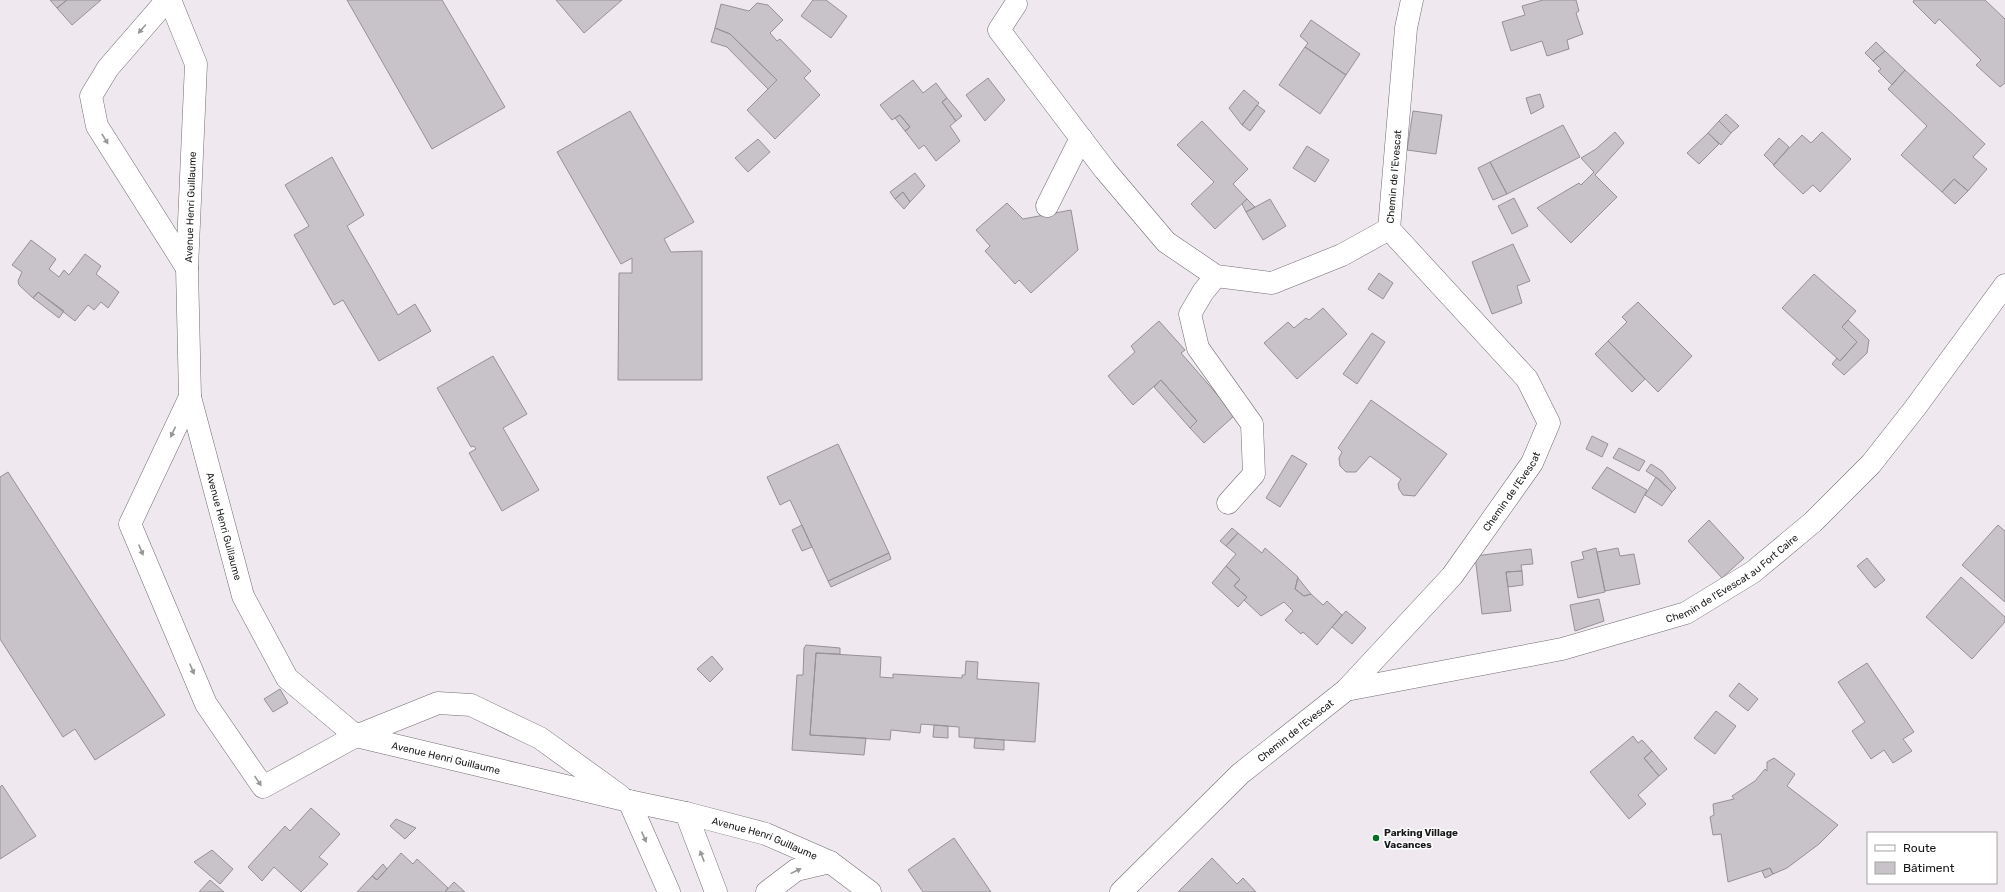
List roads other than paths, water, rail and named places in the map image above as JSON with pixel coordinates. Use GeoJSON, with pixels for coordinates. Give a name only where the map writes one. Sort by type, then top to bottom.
{"type":"FeatureCollection","features":[{"type":"Feature","properties":{"kind":"street","name":"Avenue Henri Guillaume"},"geometry":{"type":"LineString","coordinates":[[169,0],[196,64],[187,268],[190,396],[243,596],[286,678],[356,736],[628,802],[686,813],[766,834],[830,862],[870,892]]}},
{"type":"Feature","properties":{"kind":"street"},"geometry":{"type":"LineString","coordinates":[[169,0],[108,68],[91,96],[97,126],[187,268]]}},
{"type":"Feature","properties":{"kind":"street","name":"Chemin de l'Evescat"},"geometry":{"type":"LineString","coordinates":[[1121,892],[1240,774],[1346,690],[1452,576],[1532,463],[1549,423],[1527,379],[1389,229],[1406,28],[1412,0]]}},
{"type":"Feature","properties":{"kind":"street"},"geometry":{"type":"LineString","coordinates":[[1016,4],[999,30],[1105,170],[1166,242],[1216,276],[1272,283],[1342,255],[1389,229]]}},
{"type":"Feature","properties":{"kind":"street"},"geometry":{"type":"LineString","coordinates":[[1046,206],[1081,138]]}},
{"type":"Feature","properties":{"kind":"street"},"geometry":{"type":"LineString","coordinates":[[1216,276],[1203,292],[1190,314],[1198,348],[1252,424],[1254,474],[1228,503]]}},
{"type":"Feature","properties":{"kind":"street","name":"Chemin de l'Evescat au Fort Caire"},"geometry":{"type":"LineString","coordinates":[[1346,690],[1562,649],[1686,614],[1753,572],[1813,522],[1871,464],[1915,408],[2005,285]]}},
{"type":"Feature","properties":{"kind":"street"},"geometry":{"type":"LineString","coordinates":[[190,396],[130,524],[206,704],[263,787],[356,736],[438,703],[471,705],[540,738],[628,802],[669,892]]}},
{"type":"Feature","properties":{"kind":"street"},"geometry":{"type":"LineString","coordinates":[[686,813],[716,892]]}},
{"type":"Feature","properties":{"kind":"street","name":"Avenue Henri Guillaume"},"geometry":{"type":"LineString","coordinates":[[767,892],[796,870],[830,862]]}},
{"type":"Feature","properties":{"kind":"place","name":"Parking Village Vacances"},"geometry":{"type":"Point","coordinates":[1376,838]}}]}
